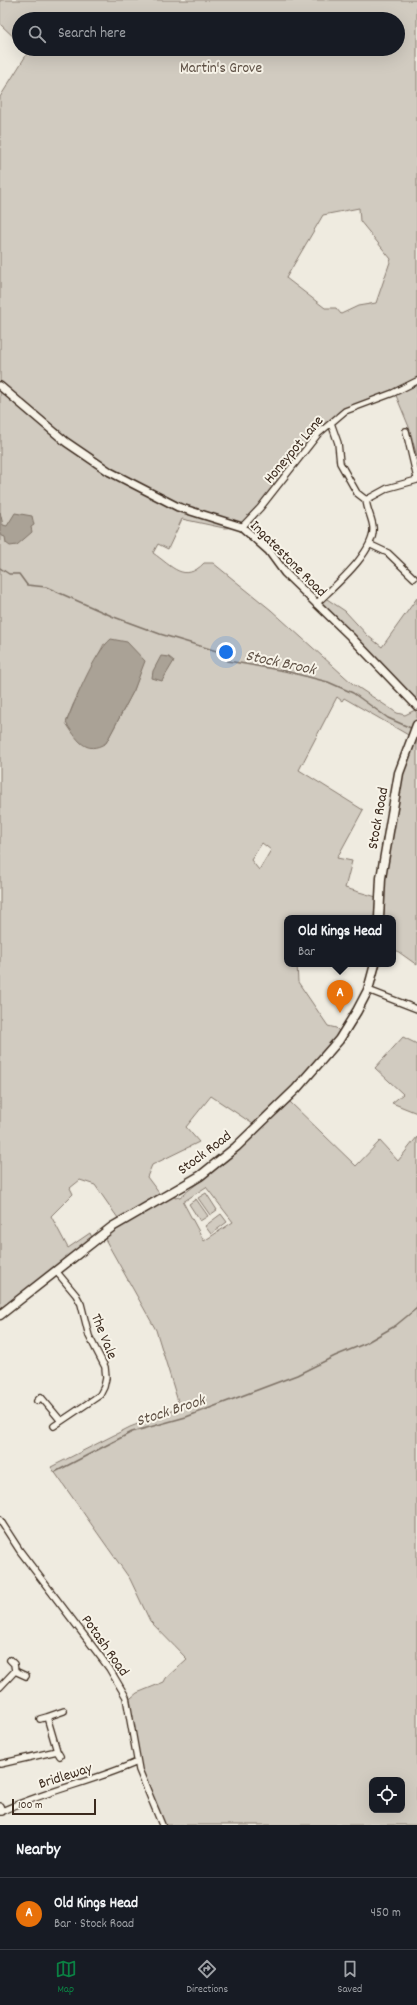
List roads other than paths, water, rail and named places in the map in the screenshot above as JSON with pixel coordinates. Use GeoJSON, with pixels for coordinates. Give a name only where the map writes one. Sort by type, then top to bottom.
{"type":"FeatureCollection","features":[{"type":"Feature","properties":{"kind":"main road","name":"Stock Road"},"geometry":{"type":"LineString","coordinates":[[379,915],[381,878],[399,773],[416,728]]}},
{"type":"Feature","properties":{"kind":"main road","name":"Stock Road"},"geometry":{"type":"LineString","coordinates":[[0,1315],[112,1227],[200,1176],[236,1147],[296,1089],[340,1039],[368,990],[374,967]]}},
{"type":"Feature","properties":{"kind":"street","name":"Honeypot Lane"},"geometry":{"type":"LineString","coordinates":[[242,527],[260,508],[318,434],[344,411],[393,393],[417,381]]}},
{"type":"Feature","properties":{"kind":"street","name":"Ingatestone Road"},"geometry":{"type":"LineString","coordinates":[[0,386],[66,442],[110,472],[178,507],[242,527],[269,552],[285,573],[350,636],[417,706]]}},
{"type":"Feature","properties":{"kind":"street"},"geometry":{"type":"LineString","coordinates":[[316,604],[349,574],[364,550],[371,545],[373,527],[367,510],[366,500],[357,493],[340,463],[338,442],[330,423]]}},
{"type":"Feature","properties":{"kind":"street"},"geometry":{"type":"LineString","coordinates":[[366,500],[388,488],[417,479],[406,431]]}},
{"type":"Feature","properties":{"kind":"street"},"geometry":{"type":"LineString","coordinates":[[371,545],[388,552],[414,578]]}},
{"type":"Feature","properties":{"kind":"street"},"geometry":{"type":"LineString","coordinates":[[368,990],[417,1009]]}},
{"type":"Feature","properties":{"kind":"street","name":"The Vale"},"geometry":{"type":"LineString","coordinates":[[54,1426],[100,1395],[106,1378],[105,1367],[89,1336],[81,1304],[76,1295],[56,1270]]}},
{"type":"Feature","properties":{"kind":"street"},"geometry":{"type":"LineString","coordinates":[[41,1397],[61,1421]]}},
{"type":"Feature","properties":{"kind":"street","name":"Potash Road"},"geometry":{"type":"LineString","coordinates":[[0,1520],[20,1551],[110,1668],[126,1697],[137,1762],[162,1825]]}},
{"type":"Feature","properties":{"kind":"street"},"geometry":{"type":"LineString","coordinates":[[10,1660],[14,1664],[15,1671]]}},
{"type":"Feature","properties":{"kind":"street"},"geometry":{"type":"LineString","coordinates":[[15,1671],[26,1676]]}},
{"type":"Feature","properties":{"kind":"street"},"geometry":{"type":"LineString","coordinates":[[0,1687],[15,1671]]}},
{"type":"Feature","properties":{"kind":"street"},"geometry":{"type":"LineString","coordinates":[[40,1719],[64,1711]]}},
{"type":"Feature","properties":{"kind":"street"},"geometry":{"type":"LineString","coordinates":[[47,1717],[57,1751],[60,1756]]}},
{"type":"Feature","properties":{"kind":"street"},"geometry":{"type":"LineString","coordinates":[[0,1764],[57,1751]]}},
{"type":"Feature","properties":{"kind":"street","name":"Bridleway"},"geometry":{"type":"LineString","coordinates":[[1,1810],[114,1772],[137,1762]]}},
{"type":"Feature","properties":{"kind":"waterway","name":"Stock Brook"},"geometry":{"type":"LineString","coordinates":[[0,568],[9,574],[19,574],[27,585],[46,587],[114,617],[160,634],[220,652],[228,661],[285,671],[328,682],[353,693],[388,718],[413,729]]}},
{"type":"Feature","properties":{"kind":"waterway","name":"Stock Brook"},"geometry":{"type":"LineString","coordinates":[[55,1472],[132,1432],[186,1417],[297,1375],[335,1356],[364,1344],[395,1326],[417,1308]]}},
{"type":"Feature","properties":{"kind":"place","name":"Old Kings Head"},"geometry":{"type":"Point","coordinates":[340,1013]}},
{"type":"Feature","properties":{"kind":"park label","name":"Martin's Grove"},"geometry":{"type":"Point","coordinates":[221,67]}}]}
